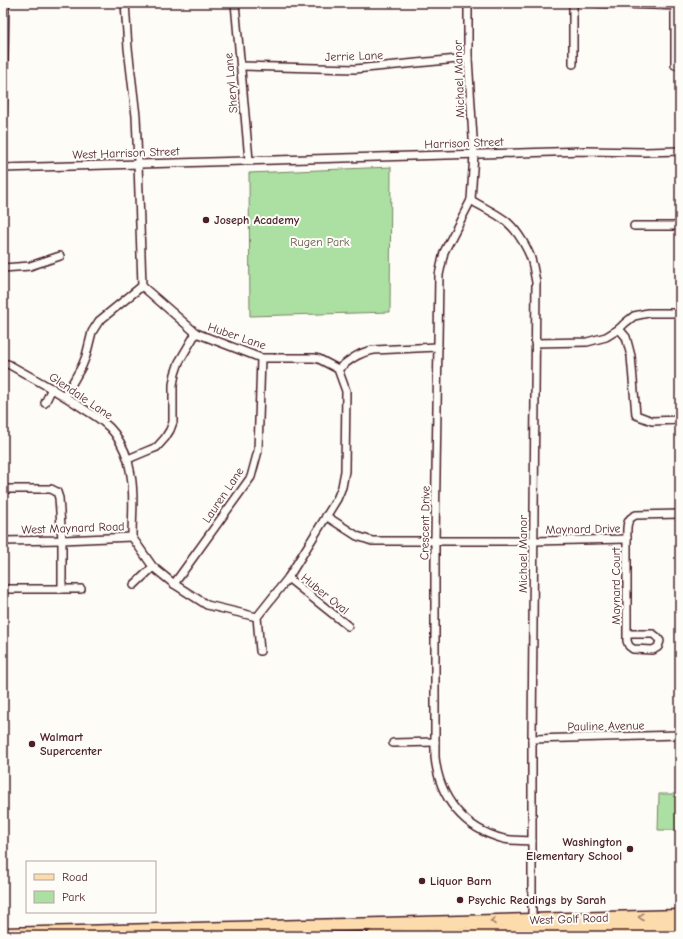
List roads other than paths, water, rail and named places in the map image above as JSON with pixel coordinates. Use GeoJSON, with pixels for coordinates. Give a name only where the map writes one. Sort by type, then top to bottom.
{"type":"FeatureCollection","features":[{"type":"Feature","properties":{"kind":"main road","name":"West Golf Road"},"geometry":{"type":"LineString","coordinates":[[373,936],[532,929],[680,916]]}},
{"type":"Feature","properties":{"kind":"main road","name":"West Golf Road"},"geometry":{"type":"LineString","coordinates":[[3,934],[680,927]]}},
{"type":"Feature","properties":{"kind":"street"},"geometry":{"type":"LineString","coordinates":[[3,113],[5,3]]}},
{"type":"Feature","properties":{"kind":"street"},"geometry":{"type":"LineString","coordinates":[[65,396],[82,366],[92,332],[99,321],[142,286],[136,116],[128,48],[125,3]]}},
{"type":"Feature","properties":{"kind":"street","name":"Sheryl Lane"},"geometry":{"type":"LineString","coordinates":[[235,3],[249,160]]}},
{"type":"Feature","properties":{"kind":"street","name":"Michael Manor"},"geometry":{"type":"LineString","coordinates":[[468,3],[468,58],[474,154]]}},
{"type":"Feature","properties":{"kind":"street"},"geometry":{"type":"LineString","coordinates":[[573,3],[573,64]]}},
{"type":"Feature","properties":{"kind":"street"},"geometry":{"type":"LineString","coordinates":[[597,3],[678,6],[675,64]]}},
{"type":"Feature","properties":{"kind":"street","name":"Jerrie Lane"},"geometry":{"type":"LineString","coordinates":[[241,66],[355,69],[468,58]]}},
{"type":"Feature","properties":{"kind":"street","name":"Harrison Street"},"geometry":{"type":"LineString","coordinates":[[249,160],[586,151],[680,151]]}},
{"type":"Feature","properties":{"kind":"street","name":"Crescent Drive"},"geometry":{"type":"LineString","coordinates":[[474,154],[471,200],[444,252],[439,275],[435,542],[436,768],[447,797],[456,810],[472,825],[506,840],[532,841]]}},
{"type":"Feature","properties":{"kind":"street","name":"West Harrison Street"},"geometry":{"type":"LineString","coordinates":[[3,168],[249,160]]}},
{"type":"Feature","properties":{"kind":"street","name":"Michael Manor"},"geometry":{"type":"LineString","coordinates":[[471,200],[496,214],[514,229],[528,251],[536,282],[532,929]]}},
{"type":"Feature","properties":{"kind":"street"},"geometry":{"type":"LineString","coordinates":[[634,226],[680,226]]}},
{"type":"Feature","properties":{"kind":"street"},"geometry":{"type":"LineString","coordinates":[[3,268],[30,266],[60,256]]}},
{"type":"Feature","properties":{"kind":"street","name":"Huber Lane"},"geometry":{"type":"LineString","coordinates":[[142,286],[196,333],[261,358],[314,358],[319,359],[338,370]]}},
{"type":"Feature","properties":{"kind":"street"},"geometry":{"type":"LineString","coordinates":[[535,343],[587,342],[606,337],[619,329],[634,316],[648,313],[680,313]]}},
{"type":"Feature","properties":{"kind":"street"},"geometry":{"type":"LineString","coordinates":[[619,329],[626,337],[631,356],[636,415],[652,421],[680,420]]}},
{"type":"Feature","properties":{"kind":"street"},"geometry":{"type":"LineString","coordinates":[[128,459],[157,447],[170,430],[173,422],[173,385],[175,374],[179,362],[196,333]]}},
{"type":"Feature","properties":{"kind":"street"},"geometry":{"type":"LineString","coordinates":[[260,651],[257,616],[288,578],[337,499],[342,487],[345,471],[346,391],[338,370],[357,355],[366,351],[438,348]]}},
{"type":"Feature","properties":{"kind":"street","name":"Lauren Lane"},"geometry":{"type":"LineString","coordinates":[[174,584],[251,477],[258,451],[261,358]]}},
{"type":"Feature","properties":{"kind":"street","name":"Glendale Lane"},"geometry":{"type":"LineString","coordinates":[[3,364],[8,364],[65,396],[100,419],[114,433],[128,459],[131,471],[132,537]]}},
{"type":"Feature","properties":{"kind":"street"},"geometry":{"type":"LineString","coordinates":[[46,403],[52,388]]}},
{"type":"Feature","properties":{"kind":"street"},"geometry":{"type":"LineString","coordinates":[[3,489],[51,489],[57,492],[59,498],[62,540],[62,589]]}},
{"type":"Feature","properties":{"kind":"street","name":"Maynard Drive"},"geometry":{"type":"LineString","coordinates":[[326,516],[357,536],[372,542],[435,542],[627,539],[627,525],[631,517],[636,515],[680,514]]}},
{"type":"Feature","properties":{"kind":"street","name":"West Maynard Road"},"geometry":{"type":"LineString","coordinates":[[3,541],[132,537],[153,567],[174,584],[207,605],[257,616]]}},
{"type":"Feature","properties":{"kind":"street","name":"Maynard Court"},"geometry":{"type":"LineString","coordinates":[[627,539],[627,634]]}},
{"type":"Feature","properties":{"kind":"street"},"geometry":{"type":"LineString","coordinates":[[134,585],[153,567]]}},
{"type":"Feature","properties":{"kind":"street","name":"Huber Oval"},"geometry":{"type":"LineString","coordinates":[[288,578],[348,626]]}},
{"type":"Feature","properties":{"kind":"street"},"geometry":{"type":"LineString","coordinates":[[3,589],[82,589]]}},
{"type":"Feature","properties":{"kind":"street","name":"Pauline Avenue"},"geometry":{"type":"LineString","coordinates":[[532,739],[680,735]]}},
{"type":"Feature","properties":{"kind":"street"},"geometry":{"type":"LineString","coordinates":[[393,743],[435,742]]}},
{"type":"Feature","properties":{"kind":"place","name":"Joseph Academy"},"geometry":{"type":"Point","coordinates":[206,220]}},
{"type":"Feature","properties":{"kind":"place","name":"Walmart Supercenter"},"geometry":{"type":"Point","coordinates":[32,744]}},
{"type":"Feature","properties":{"kind":"place","name":"Washington Elementary School"},"geometry":{"type":"Point","coordinates":[630,849]}},
{"type":"Feature","properties":{"kind":"place","name":"Liquor Barn"},"geometry":{"type":"Point","coordinates":[422,881]}},
{"type":"Feature","properties":{"kind":"place","name":"Psychic Readings by Sarah"},"geometry":{"type":"Point","coordinates":[460,900]}},
{"type":"Feature","properties":{"kind":"park label","name":"Rugen Park"},"geometry":{"type":"Point","coordinates":[320,242]}}]}
